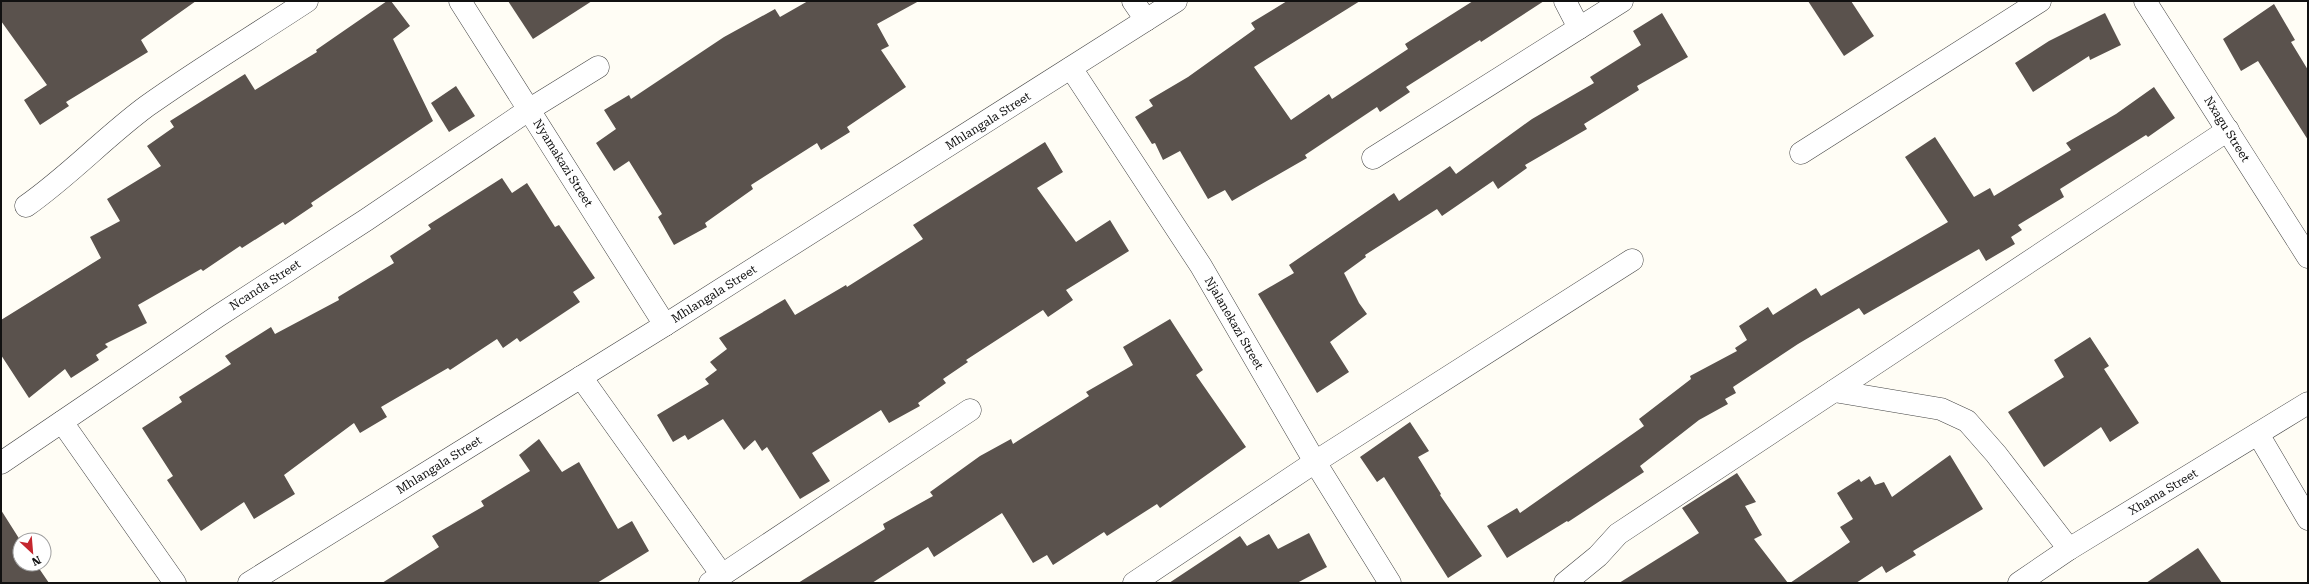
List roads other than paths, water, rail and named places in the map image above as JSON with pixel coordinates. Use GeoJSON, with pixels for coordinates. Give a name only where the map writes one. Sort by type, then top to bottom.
{"type":"FeatureCollection","features":[{"type":"Feature","properties":{"kind":"street"},"geometry":{"type":"LineString","coordinates":[[26,206],[49,190],[105,139],[148,106],[307,1]]}},
{"type":"Feature","properties":{"kind":"street","name":"Nyamakazi Street"},"geometry":{"type":"LineString","coordinates":[[460,1],[530,109],[665,325]]}},
{"type":"Feature","properties":{"kind":"street"},"geometry":{"type":"LineString","coordinates":[[1133,1],[1146,20]]}},
{"type":"Feature","properties":{"kind":"street","name":"Mhlangala Street"},"geometry":{"type":"LineString","coordinates":[[258,581],[1176,1]]}},
{"type":"Feature","properties":{"kind":"street"},"geometry":{"type":"LineString","coordinates":[[1565,1],[1579,28]]}},
{"type":"Feature","properties":{"kind":"street"},"geometry":{"type":"LineString","coordinates":[[1373,158],[1622,1]]}},
{"type":"Feature","properties":{"kind":"street"},"geometry":{"type":"LineString","coordinates":[[1801,153],[2040,1]]}},
{"type":"Feature","properties":{"kind":"street","name":"Nxagu Street"},"geometry":{"type":"LineString","coordinates":[[2145,1],[2308,257]]}},
{"type":"Feature","properties":{"kind":"street","name":"Ncanda Street"},"geometry":{"type":"LineString","coordinates":[[1,463],[530,109],[598,67]]}},
{"type":"Feature","properties":{"kind":"street","name":"Njalanekazi Street"},"geometry":{"type":"LineString","coordinates":[[1071,68],[1201,266],[1315,462],[1390,583]]}},
{"type":"Feature","properties":{"kind":"street"},"geometry":{"type":"LineString","coordinates":[[1565,583],[1598,556],[1618,534],[2228,130]]}},
{"type":"Feature","properties":{"kind":"street"},"geometry":{"type":"LineString","coordinates":[[1134,583],[1315,462],[1632,260]]}},
{"type":"Feature","properties":{"kind":"street"},"geometry":{"type":"LineString","coordinates":[[582,377],[716,579],[970,410]]}},
{"type":"Feature","properties":{"kind":"street"},"geometry":{"type":"LineString","coordinates":[[1834,390],[1941,408],[1967,421],[1996,454],[2069,550]]}},
{"type":"Feature","properties":{"kind":"street","name":"Xhama Street"},"geometry":{"type":"LineString","coordinates":[[2019,583],[2069,550],[2308,404]]}},
{"type":"Feature","properties":{"kind":"street"},"geometry":{"type":"LineString","coordinates":[[62,422],[175,583]]}},
{"type":"Feature","properties":{"kind":"street"},"geometry":{"type":"LineString","coordinates":[[2258,434],[2308,519]]}}]}
